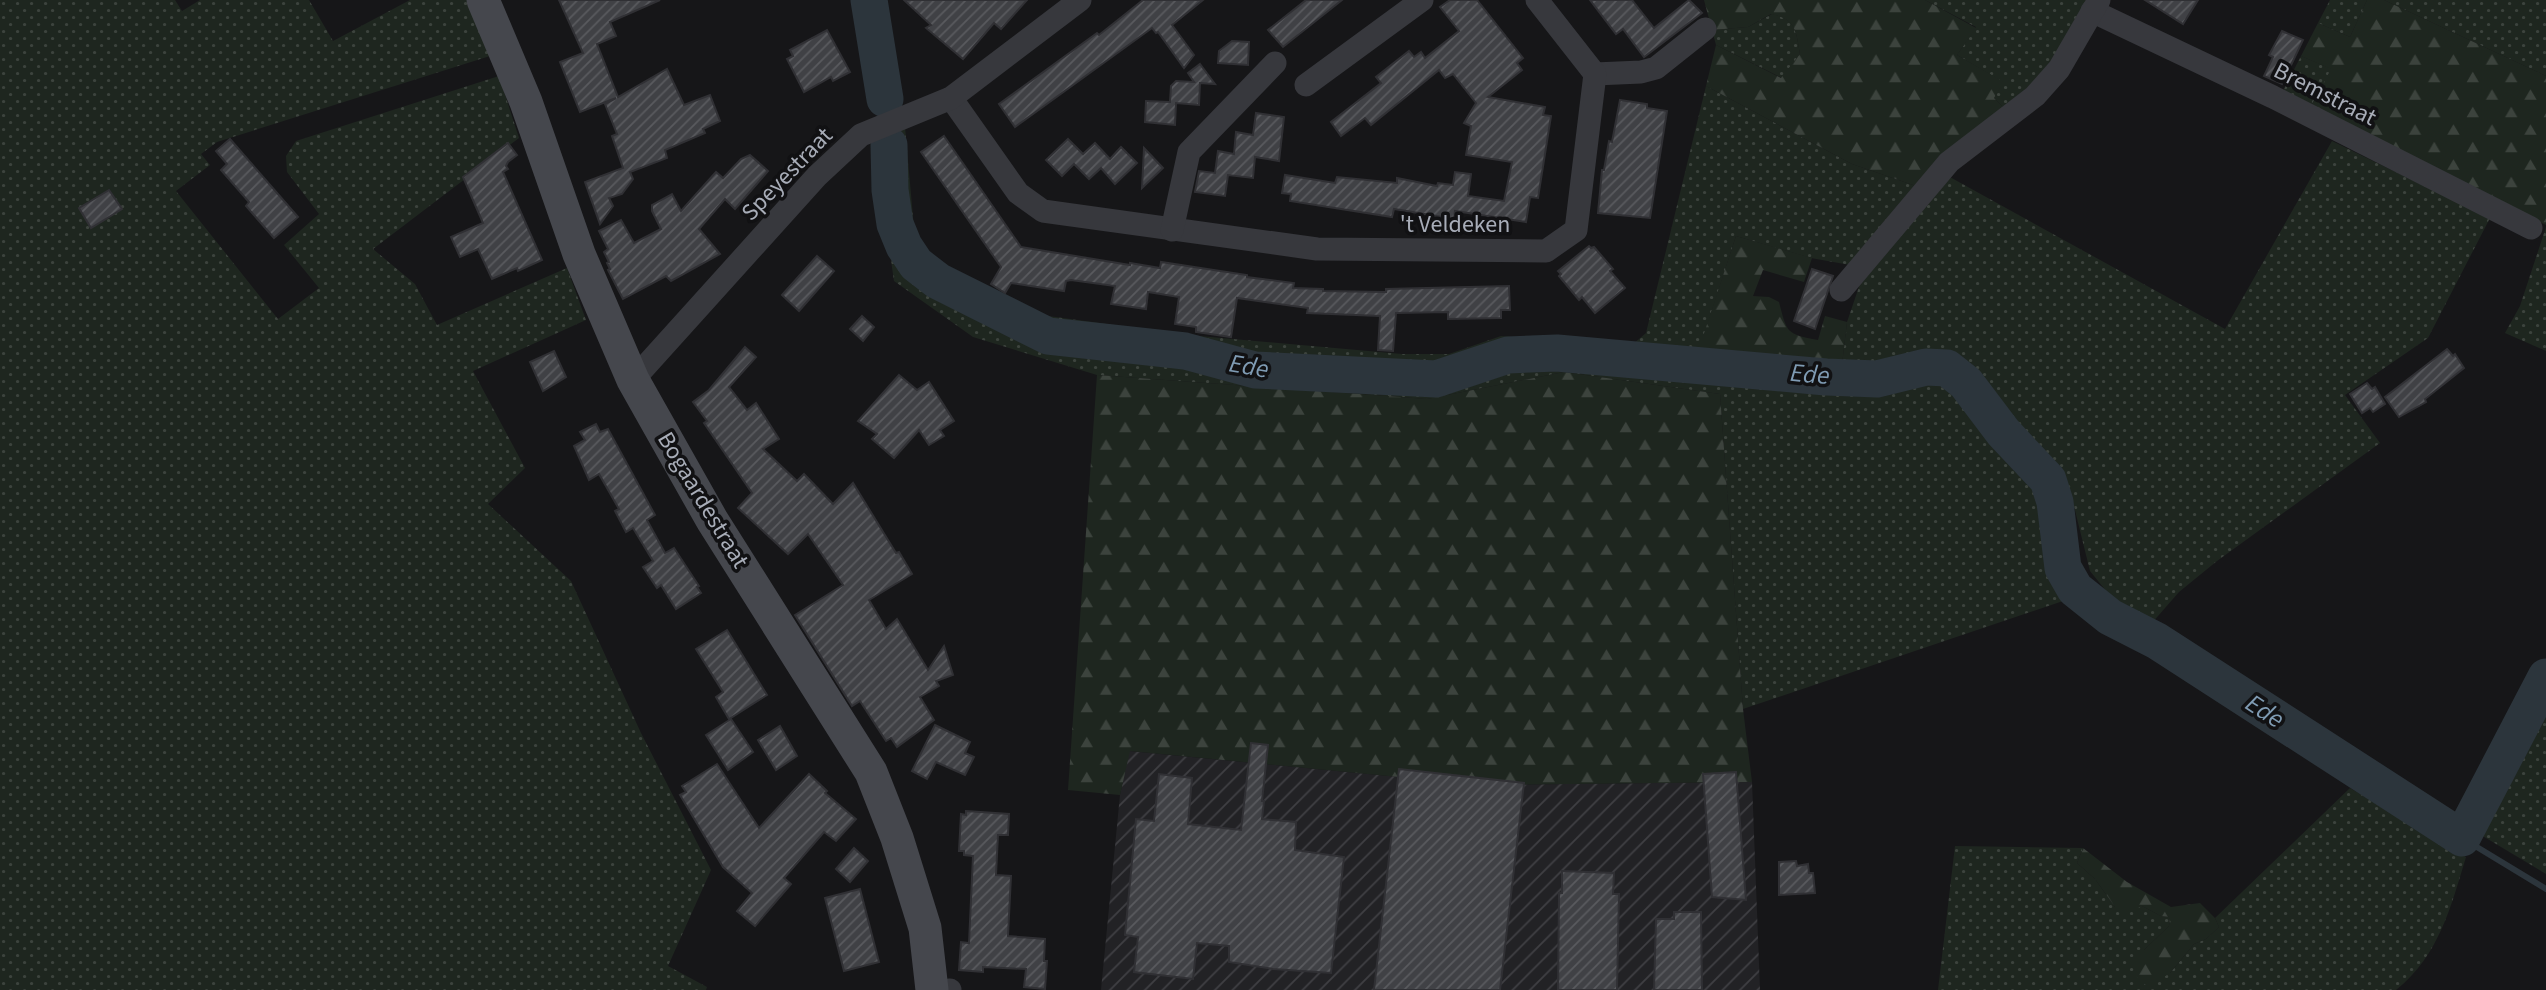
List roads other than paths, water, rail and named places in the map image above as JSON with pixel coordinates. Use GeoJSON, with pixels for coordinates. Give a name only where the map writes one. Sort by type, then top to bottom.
{"type":"FeatureCollection","features":[{"type":"Feature","properties":{"kind":"street","name":"Bogaardestraat"},"geometry":{"type":"LineString","coordinates":[[483,0],[526,102],[579,254],[633,380],[712,520],[871,772],[897,838],[919,906],[925,928],[932,990]]}},
{"type":"Feature","properties":{"kind":"street","name":"Speyestraat"},"geometry":{"type":"LineString","coordinates":[[633,380],[817,176],[862,135],[951,98],[1080,0]]}},
{"type":"Feature","properties":{"kind":"street"},"geometry":{"type":"LineString","coordinates":[[1306,85],[1422,0]]}},
{"type":"Feature","properties":{"kind":"street"},"geometry":{"type":"LineString","coordinates":[[1537,0],[1595,74],[1641,72],[1656,68],[1705,29]]}},
{"type":"Feature","properties":{"kind":"street","name":"Bremstraat"},"geometry":{"type":"LineString","coordinates":[[1841,290],[1950,162],[2035,96],[2059,69],[2096,6],[2531,228]]}},
{"type":"Feature","properties":{"kind":"street"},"geometry":{"type":"LineString","coordinates":[[1172,230],[1189,152],[1275,63]]}},
{"type":"Feature","properties":{"kind":"street","name":"'t Veldeken"},"geometry":{"type":"LineString","coordinates":[[951,98],[1018,193],[1043,211],[1317,248],[1546,251],[1576,230],[1595,74]]}},
{"type":"Feature","properties":{"kind":"waterway","name":"Ede"},"geometry":{"type":"LineString","coordinates":[[869,0],[885,99]]}},
{"type":"Feature","properties":{"kind":"waterway","name":"Ede"},"geometry":{"type":"LineString","coordinates":[[889,145],[890,190],[895,224],[904,246],[916,264],[938,281],[1048,336],[1185,351],[1255,370],[1436,379],[1508,355],[1557,353],[1826,377],[1877,379],[1926,367],[1947,368],[1966,383],[2003,432],[2048,480],[2055,502],[2063,568],[2075,589],[2110,617],[2157,641],[2462,838],[2546,677]]}},
{"type":"Feature","properties":{"kind":"waterway"},"geometry":{"type":"LineString","coordinates":[[2462,838],[2546,889]]}}]}
